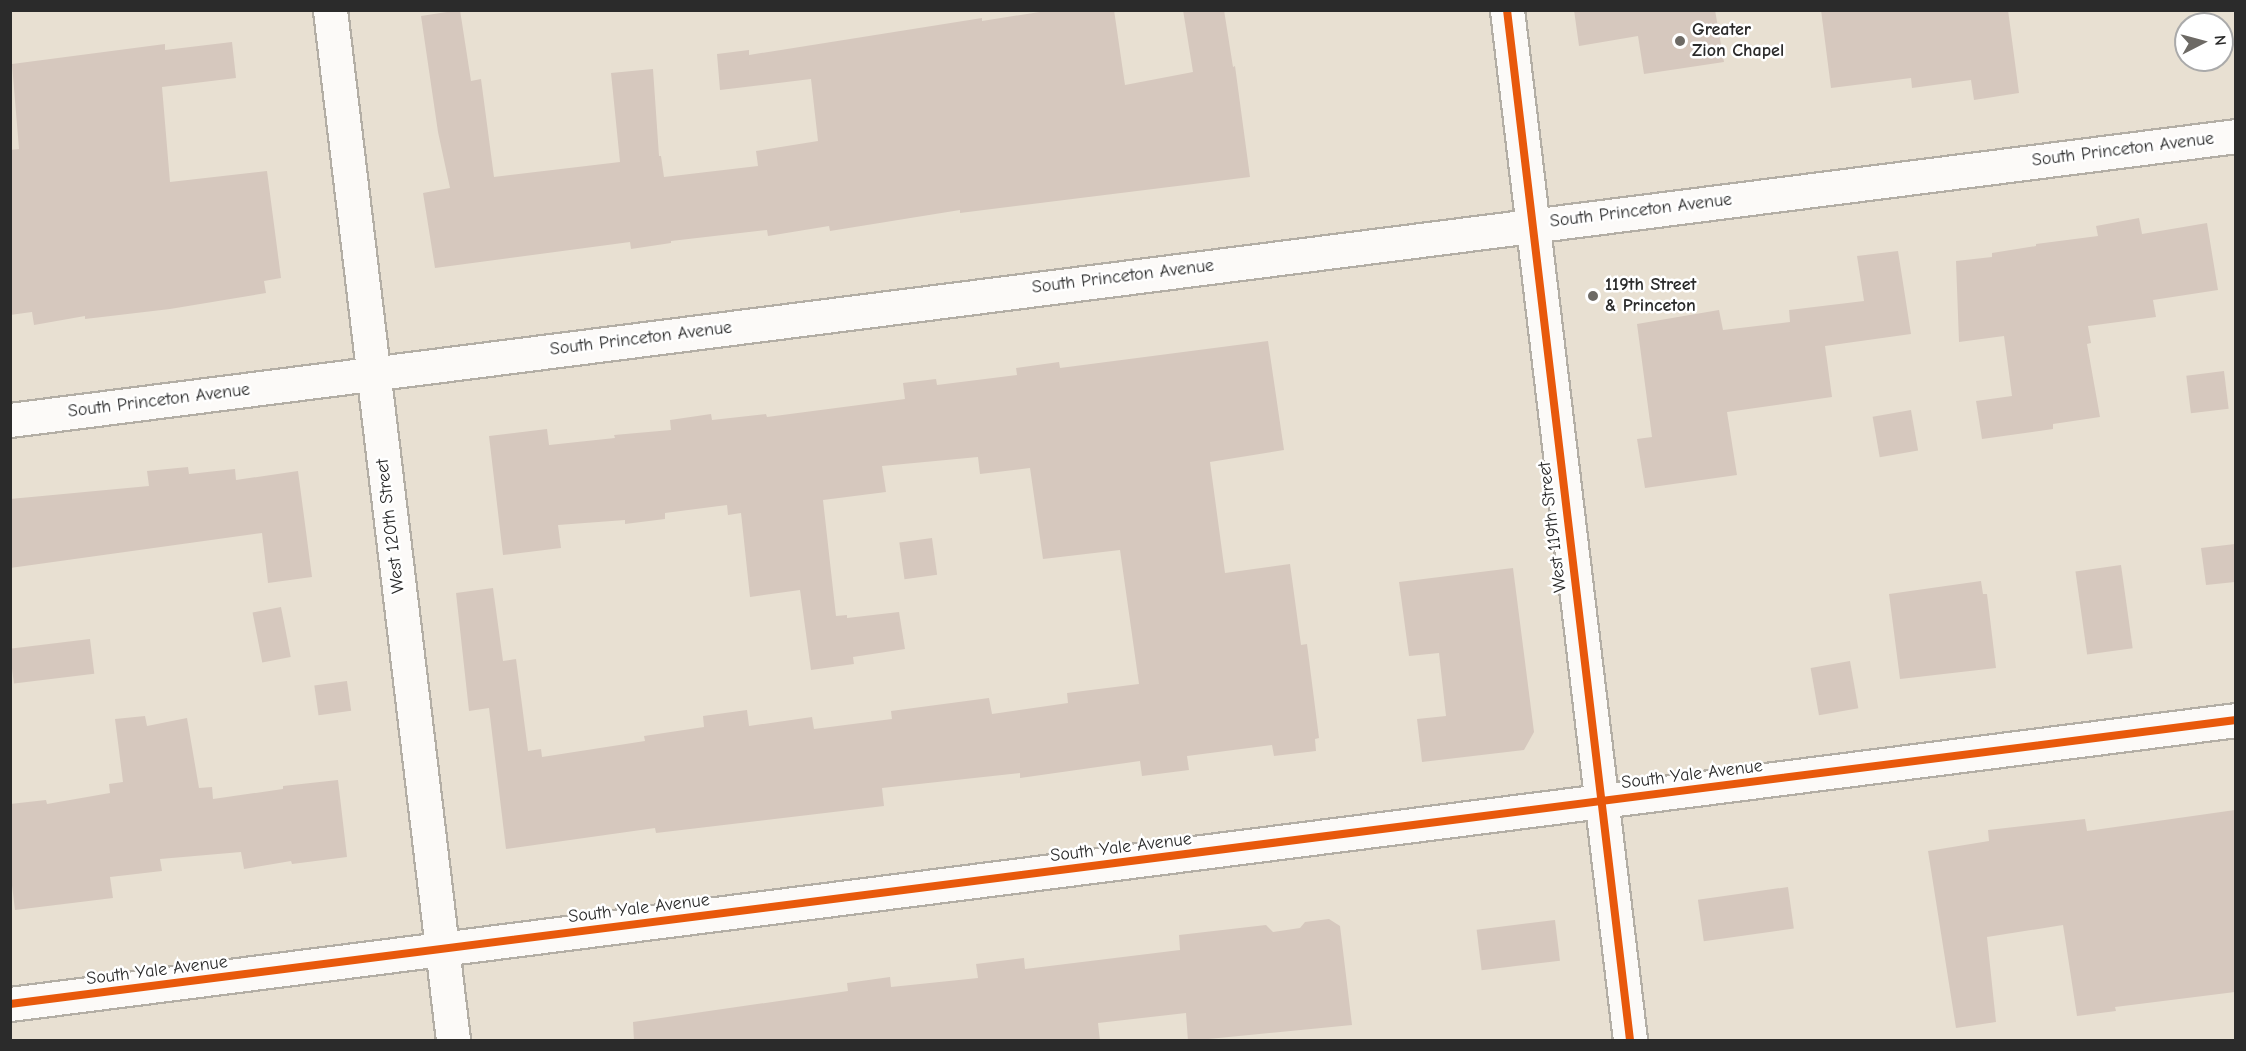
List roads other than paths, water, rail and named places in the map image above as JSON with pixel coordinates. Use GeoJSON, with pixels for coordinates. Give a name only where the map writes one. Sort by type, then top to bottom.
{"type":"FeatureCollection","features":[{"type":"Feature","properties":{"kind":"street","name":"West 120th Street"},"geometry":{"type":"LineString","coordinates":[[330,10],[453,1041]]}},
{"type":"Feature","properties":{"kind":"street","name":"West 119th Street"},"geometry":{"type":"LineString","coordinates":[[1507,10],[1630,1041]]}},
{"type":"Feature","properties":{"kind":"street","name":"South Princeton Avenue"},"geometry":{"type":"LineString","coordinates":[[10,420],[2235,135]]}},
{"type":"Feature","properties":{"kind":"street","name":"South Yale Avenue"},"geometry":{"type":"LineString","coordinates":[[10,1004],[2235,720]]}},
{"type":"Feature","properties":{"kind":"place","name":"Greater Zion Chapel"},"geometry":{"type":"Point","coordinates":[1680,41]}},
{"type":"Feature","properties":{"kind":"place","name":"119th Street & Princeton"},"geometry":{"type":"Point","coordinates":[1593,296]}}]}
